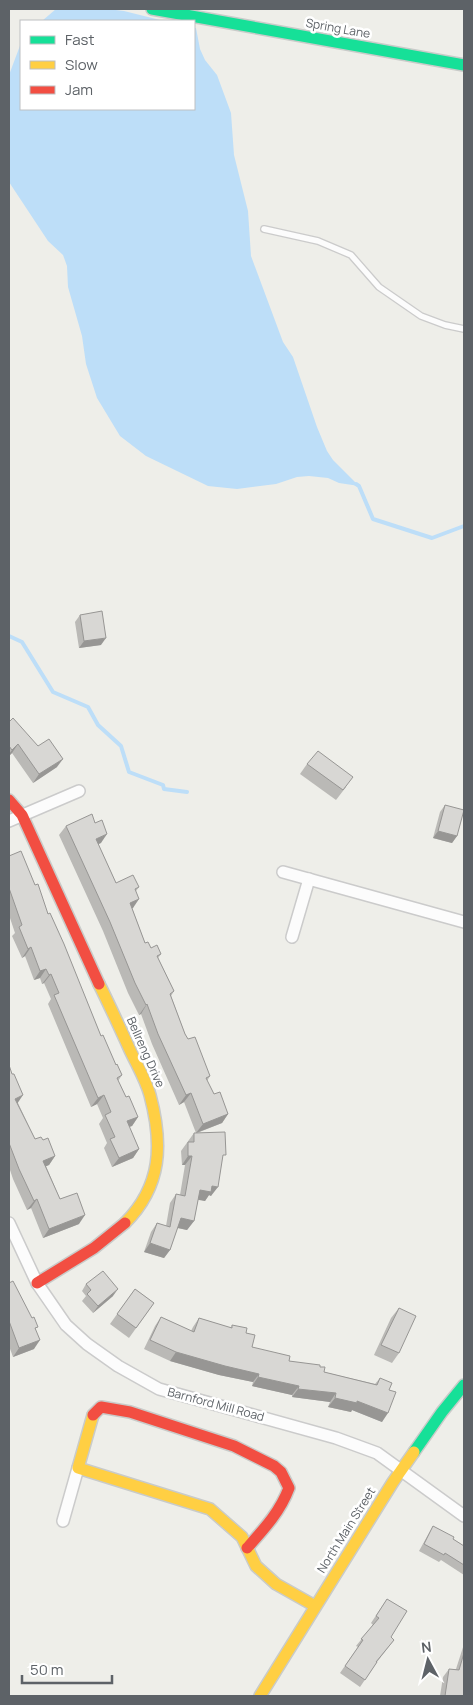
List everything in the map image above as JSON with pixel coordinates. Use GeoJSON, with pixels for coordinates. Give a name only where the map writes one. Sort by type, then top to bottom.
{"type":"FeatureCollection","features":[{"type":"Feature","properties":{"kind":"street","name":"Spring Lane"},"geometry":{"type":"LineString","coordinates":[[152,9],[464,64]]}},
{"type":"Feature","properties":{"kind":"street"},"geometry":{"type":"LineString","coordinates":[[9,821],[79,791]]}},
{"type":"Feature","properties":{"kind":"street","name":"Bellreng Drive"},"geometry":{"type":"LineString","coordinates":[[9,800],[22,815],[150,1094],[159,1138],[158,1162],[152,1186],[143,1204],[129,1221],[114,1235],[37,1283]]}},
{"type":"Feature","properties":{"kind":"street"},"geometry":{"type":"LineString","coordinates":[[283,872],[464,922]]}},
{"type":"Feature","properties":{"kind":"street"},"geometry":{"type":"LineString","coordinates":[[292,937],[309,879]]}},
{"type":"Feature","properties":{"kind":"street","name":"Barnford Mill Road"},"geometry":{"type":"LineString","coordinates":[[9,1223],[37,1283],[66,1325],[87,1344],[118,1366],[159,1389],[336,1438],[377,1453],[464,1516]]}},
{"type":"Feature","properties":{"kind":"street","name":"North Main Street"},"geometry":{"type":"LineString","coordinates":[[260,1696],[401,1471],[442,1412],[464,1385]]}},
{"type":"Feature","properties":{"kind":"street"},"geometry":{"type":"LineString","coordinates":[[63,1521],[92,1414],[101,1407],[130,1412],[234,1446],[274,1466],[281,1472],[289,1488],[285,1501],[247,1548]]}},
{"type":"Feature","properties":{"kind":"street"},"geometry":{"type":"LineString","coordinates":[[78,1468],[210,1509],[242,1537],[256,1566],[276,1584],[315,1606]]}},
{"type":"Feature","properties":{"kind":"lane"},"geometry":{"type":"LineString","coordinates":[[264,229],[318,241],[350,255],[379,287],[421,316],[445,325],[464,329]]}},
{"type":"Feature","properties":{"kind":"water"},"geometry":{"type":"Polygon","coordinates":[[[56,9],[107,9],[160,20],[43,20],[56,9]]]}},
{"type":"Feature","properties":{"kind":"water"},"geometry":{"type":"Polygon","coordinates":[[[196,28],[200,49],[205,60],[217,75],[231,113],[234,155],[248,211],[251,256],[283,342],[293,357],[327,451],[333,460],[359,486],[339,483],[328,478],[309,476],[297,477],[276,484],[237,489],[208,486],[146,456],[120,436],[97,398],[86,364],[82,336],[68,287],[67,266],[63,255],[48,241],[9,182],[9,75],[20,46],[20,110],[195,110],[196,28]]]}},
{"type":"Feature","properties":{"kind":"building"},"geometry":{"type":"Polygon","coordinates":[[[102,611],[106,638],[84,641],[80,615],[102,611]]]}},
{"type":"Feature","properties":{"kind":"building"},"geometry":{"type":"Polygon","coordinates":[[[13,718],[38,746],[49,739],[63,759],[39,774],[18,744],[12,750],[9,746],[9,722],[13,718]]]}},
{"type":"Feature","properties":{"kind":"building"},"geometry":{"type":"Polygon","coordinates":[[[318,751],[353,777],[343,790],[307,764],[318,751]]]}},
{"type":"Feature","properties":{"kind":"building"},"geometry":{"type":"Polygon","coordinates":[[[445,805],[464,810],[457,836],[438,831],[445,805]]]}},
{"type":"Feature","properties":{"kind":"building"},"geometry":{"type":"Polygon","coordinates":[[[92,814],[95,823],[102,820],[107,834],[96,839],[116,883],[133,875],[139,887],[135,889],[139,899],[130,903],[145,943],[148,942],[151,948],[157,945],[161,954],[157,956],[174,991],[170,994],[185,1034],[188,1039],[195,1037],[210,1076],[206,1078],[214,1094],[220,1092],[228,1114],[203,1124],[191,1093],[186,1095],[158,1034],[147,1004],[135,983],[110,922],[66,826],[92,814]]]}},
{"type":"Feature","properties":{"kind":"building"},"geometry":{"type":"Polygon","coordinates":[[[21,851],[35,885],[38,884],[48,914],[50,913],[64,944],[101,1036],[103,1035],[122,1075],[117,1078],[126,1097],[129,1096],[138,1117],[127,1121],[139,1149],[119,1158],[110,1139],[115,1137],[105,1115],[111,1112],[104,1095],[98,1098],[54,995],[59,993],[51,974],[49,975],[46,969],[40,971],[31,947],[28,949],[19,927],[22,925],[9,888],[9,856],[21,851]]]}},
{"type":"Feature","properties":{"kind":"building"},"geometry":{"type":"Polygon","coordinates":[[[9,1065],[23,1095],[15,1099],[35,1139],[41,1137],[43,1140],[48,1138],[55,1156],[43,1161],[60,1199],[77,1193],[85,1215],[49,1229],[37,1199],[34,1201],[19,1169],[9,1143],[9,1065]]]}},
{"type":"Feature","properties":{"kind":"building"},"geometry":{"type":"Polygon","coordinates":[[[225,1132],[226,1155],[223,1155],[218,1187],[212,1186],[211,1192],[200,1190],[194,1221],[181,1218],[170,1250],[150,1243],[157,1223],[170,1227],[176,1194],[185,1196],[192,1156],[188,1156],[188,1142],[194,1142],[194,1133],[225,1132]]]}},
{"type":"Feature","properties":{"kind":"building"},"geometry":{"type":"Polygon","coordinates":[[[103,1271],[118,1289],[98,1306],[87,1294],[91,1290],[86,1284],[103,1271]]]}},
{"type":"Feature","properties":{"kind":"building"},"geometry":{"type":"Polygon","coordinates":[[[13,1281],[32,1318],[34,1317],[38,1327],[35,1328],[40,1340],[19,1348],[9,1321],[9,1283],[13,1281]]]}},
{"type":"Feature","properties":{"kind":"building"},"geometry":{"type":"Polygon","coordinates":[[[135,1289],[154,1303],[136,1328],[117,1314],[135,1289]]]}},
{"type":"Feature","properties":{"kind":"building"},"geometry":{"type":"Polygon","coordinates":[[[399,1308],[416,1316],[399,1353],[381,1345],[399,1308]]]}},
{"type":"Feature","properties":{"kind":"building"},"geometry":{"type":"Polygon","coordinates":[[[161,1317],[194,1332],[199,1318],[232,1328],[232,1325],[247,1328],[246,1333],[255,1335],[252,1347],[290,1356],[289,1361],[320,1365],[320,1367],[325,1367],[324,1372],[377,1385],[380,1378],[392,1383],[389,1390],[396,1392],[388,1413],[357,1401],[357,1403],[335,1398],[336,1393],[298,1389],[299,1386],[258,1377],[259,1374],[176,1352],[150,1340],[161,1317]]]}},
{"type":"Feature","properties":{"kind":"building"},"geometry":{"type":"Polygon","coordinates":[[[433,1526],[454,1537],[453,1539],[464,1546],[464,1565],[445,1553],[444,1555],[424,1544],[433,1526]]]}},
{"type":"Feature","properties":{"kind":"building"},"geometry":{"type":"Polygon","coordinates":[[[387,1599],[407,1611],[391,1637],[394,1640],[376,1662],[365,1680],[345,1666],[363,1640],[361,1639],[379,1618],[376,1616],[387,1599]]]}},
{"type":"Feature","properties":{"kind":"building"},"geometry":{"type":"Polygon","coordinates":[[[464,1653],[464,1696],[445,1696],[449,1669],[459,1670],[464,1653]]]}},
{"type":"Feature","properties":{"kind":"waterway"},"geometry":{"type":"LineString","coordinates":[[356,484],[359,486],[373,519],[432,538],[464,526]]}},
{"type":"Feature","properties":{"kind":"waterway"},"geometry":{"type":"LineString","coordinates":[[9,636],[22,642],[53,692],[88,707],[98,725],[121,746],[129,772],[163,785],[164,789],[187,792]]}},
{"type":"Feature","properties":{"kind":"traffic: fast"},"geometry":{"type":"LineString","coordinates":[[152,9],[464,65]]}},
{"type":"Feature","properties":{"kind":"traffic: fast"},"geometry":{"type":"LineString","coordinates":[[414,1452],[464,1385]]}},
{"type":"Feature","properties":{"kind":"traffic: slow"},"geometry":{"type":"LineString","coordinates":[[99,984],[146,1084],[157,1130],[158,1147],[153,1179],[137,1209],[125,1223]]}},
{"type":"Feature","properties":{"kind":"traffic: slow"},"geometry":{"type":"LineString","coordinates":[[93,1415],[78,1468],[210,1509],[242,1537],[256,1566],[276,1584],[315,1606]]}},
{"type":"Feature","properties":{"kind":"traffic: slow"},"geometry":{"type":"LineString","coordinates":[[260,1696],[393,1482],[414,1452]]}},
{"type":"Feature","properties":{"kind":"traffic: jam"},"geometry":{"type":"LineString","coordinates":[[9,800],[22,815],[99,984]]}},
{"type":"Feature","properties":{"kind":"traffic: jam"},"geometry":{"type":"LineString","coordinates":[[37,1283],[94,1248],[125,1223]]}},
{"type":"Feature","properties":{"kind":"traffic: jam"},"geometry":{"type":"LineString","coordinates":[[93,1415],[101,1407],[130,1412],[234,1446],[274,1466],[281,1472],[289,1488],[285,1497],[271,1520],[247,1548]]}}]}
